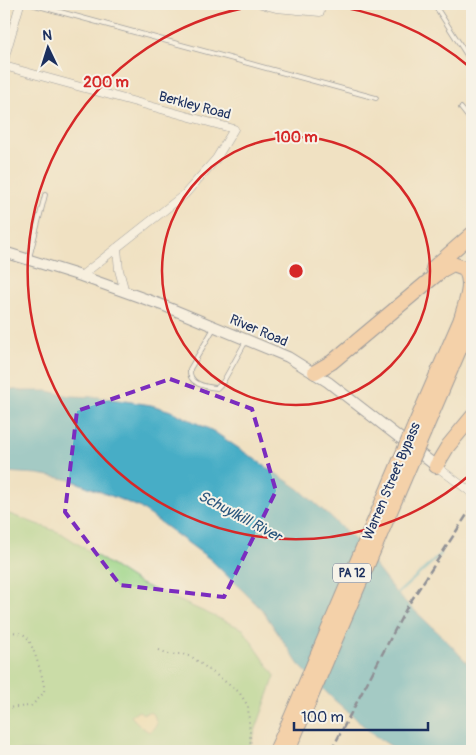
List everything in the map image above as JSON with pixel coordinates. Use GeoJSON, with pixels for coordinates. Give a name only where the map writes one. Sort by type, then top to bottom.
{"type":"FeatureCollection","features":[{"type":"Feature","properties":{"kind":"highway"},"geometry":{"type":"LineString","coordinates":[[315,372],[327,357],[472,234]]}},
{"type":"Feature","properties":{"kind":"highway"},"geometry":{"type":"LineString","coordinates":[[315,372],[332,362],[442,270],[453,264],[464,268],[469,276],[467,320]]}},
{"type":"Feature","properties":{"kind":"highway","name":"Warren Street Bypass"},"geometry":{"type":"LineString","coordinates":[[419,428],[461,345],[472,295]]}},
{"type":"Feature","properties":{"kind":"highway","name":"Warren Street Bypass"},"geometry":{"type":"LineString","coordinates":[[288,751],[294,724],[419,428],[467,320]]}},
{"type":"Feature","properties":{"kind":"highway"},"geometry":{"type":"LineString","coordinates":[[461,345],[472,328]]}},
{"type":"Feature","properties":{"kind":"highway"},"geometry":{"type":"LineString","coordinates":[[436,466],[448,446],[472,417]]}},
{"type":"Feature","properties":{"kind":"highway"},"geometry":{"type":"LineString","coordinates":[[436,466],[454,450],[472,428]]}},
{"type":"Feature","properties":{"kind":"highway","name":"Warren Street Bypass"},"geometry":{"type":"LineString","coordinates":[[276,751],[294,724]]}},
{"type":"Feature","properties":{"kind":"street"},"geometry":{"type":"LineString","coordinates":[[4,60],[20,4]]}},
{"type":"Feature","properties":{"kind":"street"},"geometry":{"type":"LineString","coordinates":[[261,4],[276,8],[320,12]]}},
{"type":"Feature","properties":{"kind":"street","name":"Berkley Road"},"geometry":{"type":"LineString","coordinates":[[4,66],[234,128],[216,159],[185,194],[117,248]]}},
{"type":"Feature","properties":{"kind":"street"},"geometry":{"type":"LineString","coordinates":[[81,276],[117,248]]}},
{"type":"Feature","properties":{"kind":"street"},"geometry":{"type":"LineString","coordinates":[[117,248],[118,270],[125,292]]}},
{"type":"Feature","properties":{"kind":"street","name":"River Road"},"geometry":{"type":"LineString","coordinates":[[4,252],[125,292],[216,326],[288,357],[315,372],[472,493]]}},
{"type":"Feature","properties":{"kind":"lane"},"geometry":{"type":"LineString","coordinates":[[31,4],[376,98]]}},
{"type":"Feature","properties":{"kind":"lane"},"geometry":{"type":"LineString","coordinates":[[434,4],[472,63]]}},
{"type":"Feature","properties":{"kind":"lane"},"geometry":{"type":"LineString","coordinates":[[461,108],[472,122]]}},
{"type":"Feature","properties":{"kind":"lane"},"geometry":{"type":"LineString","coordinates":[[29,260],[45,195]]}},
{"type":"Feature","properties":{"kind":"lane"},"geometry":{"type":"LineString","coordinates":[[216,326],[190,369],[192,379],[203,386],[217,388],[223,382],[247,339]]}},
{"type":"Feature","properties":{"kind":"path"},"geometry":{"type":"LineString","coordinates":[[4,632],[20,634],[29,640],[44,687],[43,693],[31,706],[4,708]]}},
{"type":"Feature","properties":{"kind":"path"},"geometry":{"type":"LineString","coordinates":[[159,650],[169,654],[182,654],[192,658],[239,692],[248,706],[251,751]]}},
{"type":"Feature","properties":{"kind":"highlighted area"},"geometry":{"type":"Polygon","coordinates":[[[170,379],[252,409],[276,491],[224,597],[120,585],[65,512],[77,411],[170,379]]]}},
{"type":"Feature","properties":{"kind":"green space"},"geometry":{"type":"Polygon","coordinates":[[[4,512],[61,533],[139,583],[243,629],[275,676],[248,751],[4,751],[4,512]]]}},
{"type":"Feature","properties":{"kind":"sand"},"geometry":{"type":"Polygon","coordinates":[[[139,711],[143,714],[149,712],[154,715],[157,724],[150,732],[131,716],[139,711]]]}},
{"type":"Feature","properties":{"kind":"water","name":"Schuylkill River"},"geometry":{"type":"Polygon","coordinates":[[[4,388],[23,391],[48,391],[69,396],[98,397],[151,405],[171,411],[213,431],[299,489],[354,539],[397,594],[446,640],[472,668],[472,751],[399,751],[375,736],[331,697],[299,665],[263,611],[243,591],[210,559],[139,507],[71,480],[38,474],[4,472],[4,388]]]}},
{"type":"Feature","properties":{"kind":"waterway"},"geometry":{"type":"LineString","coordinates":[[396,595],[441,554]]}},
{"type":"Feature","properties":{"kind":"railway"},"geometry":{"type":"LineString","coordinates":[[331,751],[407,607],[472,507]]}}]}
